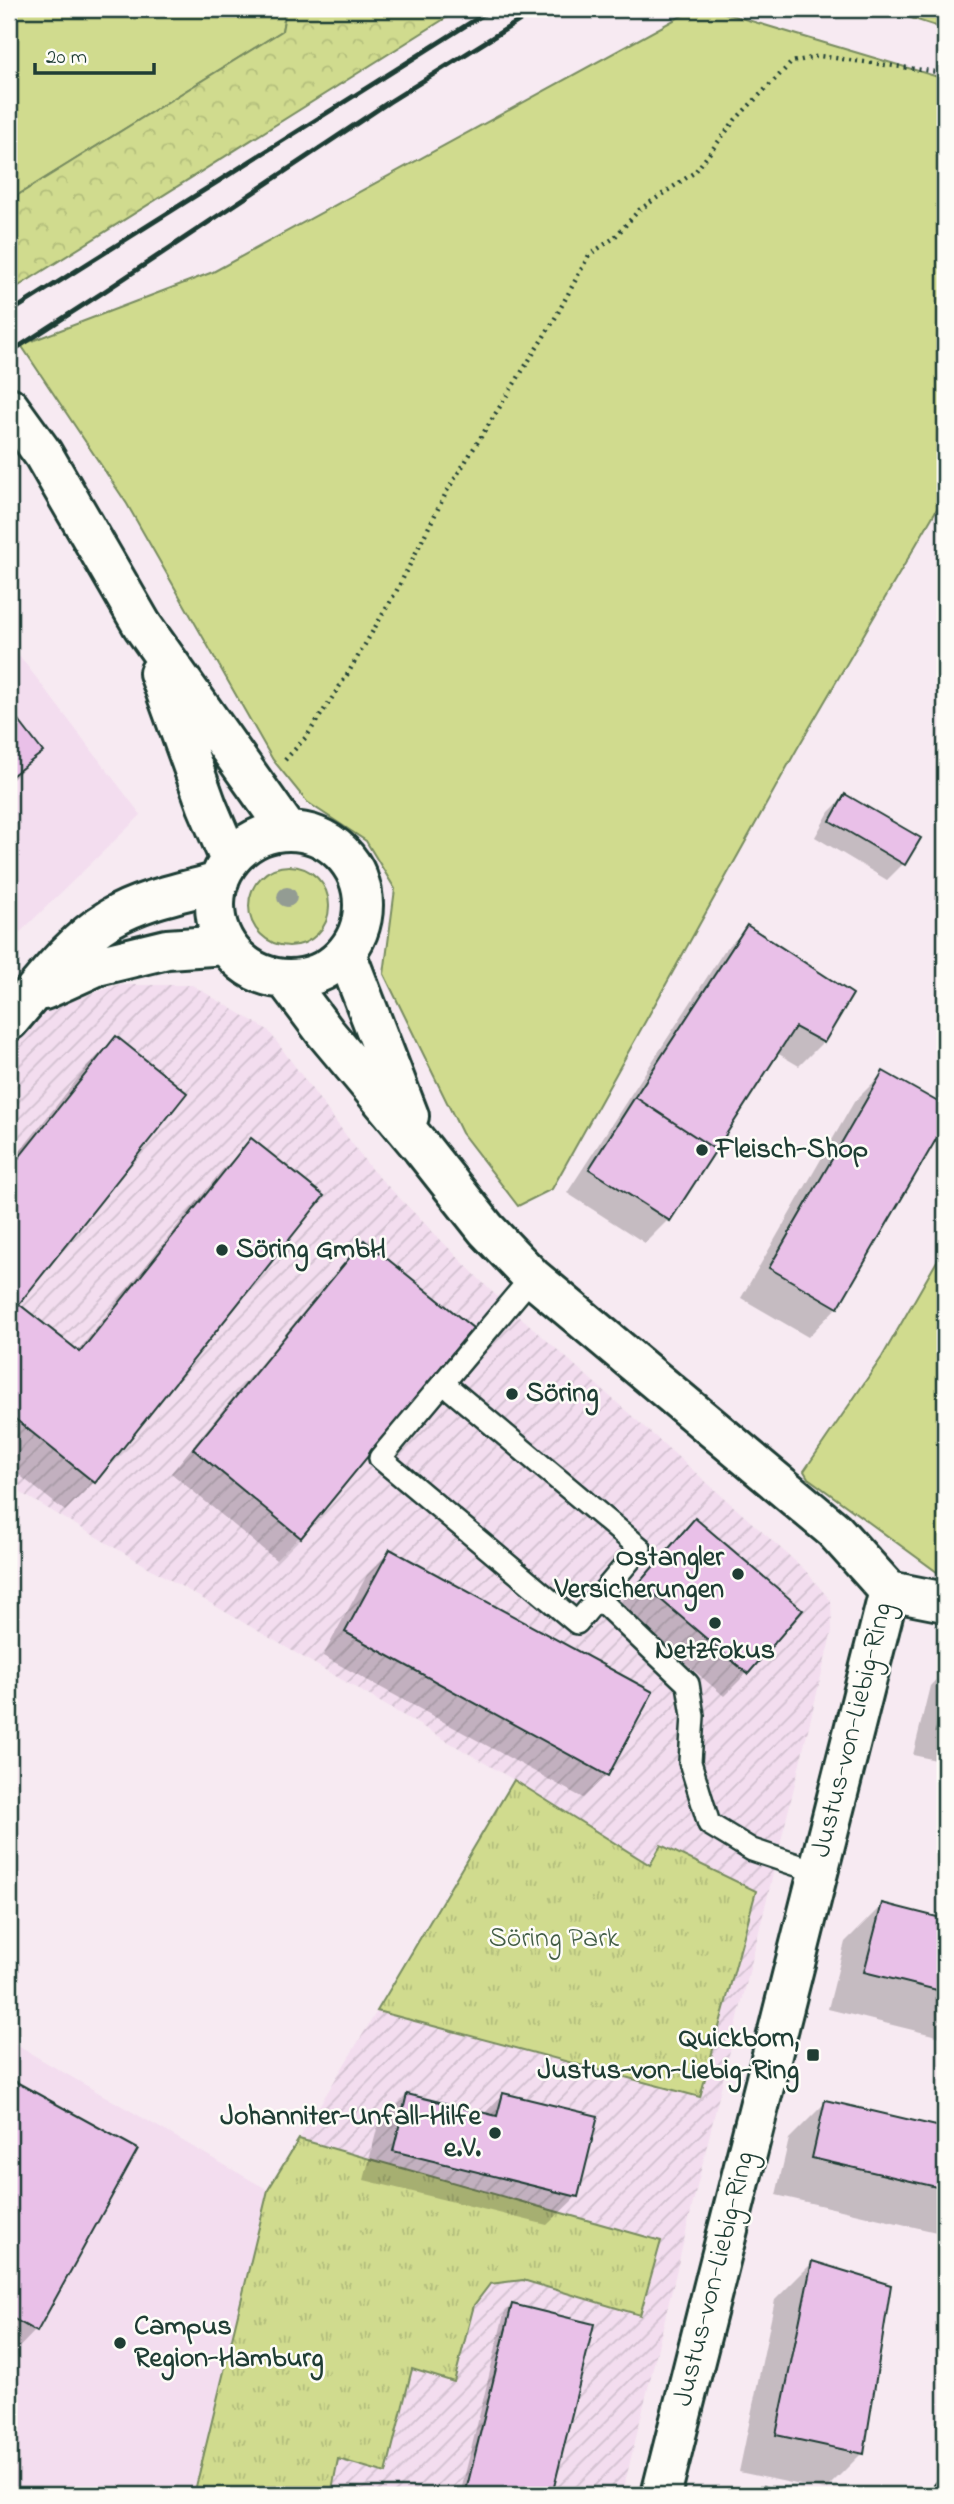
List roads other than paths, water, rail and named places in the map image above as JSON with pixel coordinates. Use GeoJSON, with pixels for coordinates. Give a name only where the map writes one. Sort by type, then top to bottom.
{"type":"FeatureCollection","features":[{"type":"Feature","properties":{"kind":"street"},"geometry":{"type":"LineString","coordinates":[[9,407],[43,454],[142,625],[288,831]]}},
{"type":"Feature","properties":{"kind":"street"},"geometry":{"type":"LineString","coordinates":[[142,625],[207,806],[224,871]]}},
{"type":"Feature","properties":{"kind":"street"},"geometry":{"type":"LineString","coordinates":[[288,831],[299,831],[323,838],[344,853],[358,875],[364,899],[362,925],[351,948],[333,966],[310,977],[286,980],[263,975],[242,963],[226,945],[216,923],[215,899],[224,871],[251,840],[273,832],[288,831]]}},
{"type":"Feature","properties":{"kind":"street"},"geometry":{"type":"LineString","coordinates":[[19,1009],[81,940],[110,919],[224,871]]}},
{"type":"Feature","properties":{"kind":"street"},"geometry":{"type":"LineString","coordinates":[[19,1009],[97,966],[167,949],[226,945]]}},
{"type":"Feature","properties":{"kind":"street","name":"Justus-von-Liebig-Ring"},"geometry":{"type":"LineString","coordinates":[[346,953],[422,1147]]}},
{"type":"Feature","properties":{"kind":"street","name":"Justus-von-Liebig-Ring"},"geometry":{"type":"LineString","coordinates":[[286,980],[325,1032],[422,1147],[486,1229],[532,1277],[834,1530],[889,1591],[661,2495]]}},
{"type":"Feature","properties":{"kind":"street"},"geometry":{"type":"LineString","coordinates":[[889,1591],[945,1602]]}},
{"type":"Feature","properties":{"kind":"lane"},"geometry":{"type":"LineString","coordinates":[[443,1383],[640,1548],[577,1623],[380,1458],[532,1277]]}},
{"type":"Feature","properties":{"kind":"lane"},"geometry":{"type":"LineString","coordinates":[[598,1598],[688,1684],[693,1716],[690,1762],[709,1824],[752,1850],[818,1872]]}},
{"type":"Feature","properties":{"kind":"railway"},"geometry":{"type":"LineString","coordinates":[[9,313],[492,9]]}},
{"type":"Feature","properties":{"kind":"railway"},"geometry":{"type":"LineString","coordinates":[[9,353],[389,102],[538,9]]}},
{"type":"Feature","properties":{"kind":"place","name":"Fleisch-Shop"},"geometry":{"type":"Point","coordinates":[702,1150]}},
{"type":"Feature","properties":{"kind":"place","name":"Söring GmbH"},"geometry":{"type":"Point","coordinates":[222,1250]}},
{"type":"Feature","properties":{"kind":"place","name":"Söring"},"geometry":{"type":"Point","coordinates":[512,1394]}},
{"type":"Feature","properties":{"kind":"place","name":"Ostangler Versicherungen"},"geometry":{"type":"Point","coordinates":[738,1574]}},
{"type":"Feature","properties":{"kind":"place","name":"Netzfokus"},"geometry":{"type":"Point","coordinates":[715,1623]}},
{"type":"Feature","properties":{"kind":"place","name":"Quickborn, Justus-von-Liebig-Ring"},"geometry":{"type":"Point","coordinates":[813,2055]}},
{"type":"Feature","properties":{"kind":"place","name":"Johanniter-Unfall-Hilfe e.V."},"geometry":{"type":"Point","coordinates":[495,2133]}},
{"type":"Feature","properties":{"kind":"place","name":"Campus Region-Hamburg"},"geometry":{"type":"Point","coordinates":[120,2343]}},
{"type":"Feature","properties":{"kind":"park label","name":"Söring Park"},"geometry":{"type":"Point","coordinates":[554,1939]}}]}
